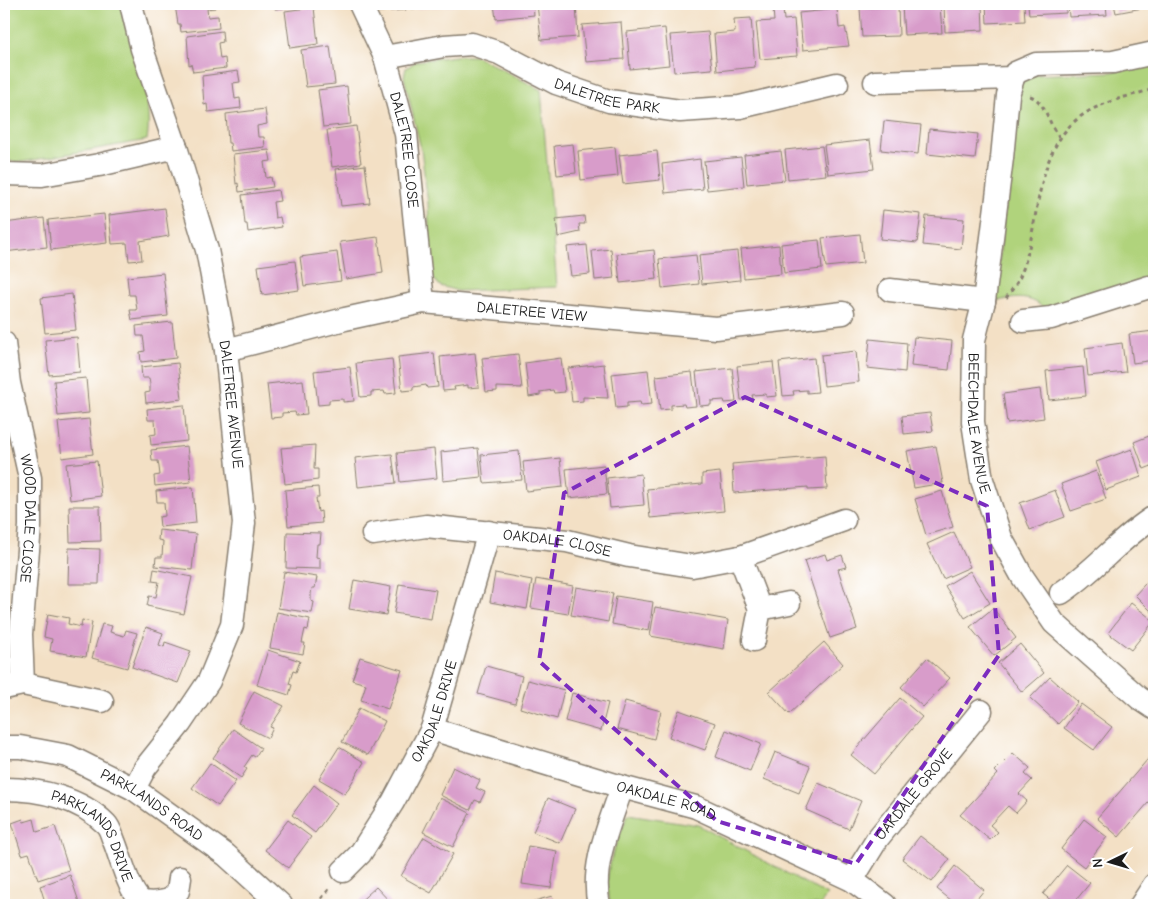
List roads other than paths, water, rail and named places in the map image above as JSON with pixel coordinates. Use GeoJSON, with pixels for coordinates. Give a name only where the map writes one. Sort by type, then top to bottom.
{"type":"FeatureCollection","features":[{"type":"Feature","properties":{"kind":"street","name":"DALETREE AVENUE"},"geometry":{"type":"LineString","coordinates":[[131,4],[142,49],[176,147],[207,250],[226,350],[244,523],[232,625],[209,681],[180,724],[145,768],[134,790]]}},
{"type":"Feature","properties":{"kind":"street","name":"DALETREE CLOSE"},"geometry":{"type":"LineString","coordinates":[[360,4],[385,57],[406,134],[423,302]]}},
{"type":"Feature","properties":{"kind":"street","name":"DALETREE PARK"},"geometry":{"type":"LineString","coordinates":[[385,57],[444,46],[472,44],[499,52],[556,83],[609,101],[680,110],[740,107],[837,84]]}},
{"type":"Feature","properties":{"kind":"street"},"geometry":{"type":"LineString","coordinates":[[875,82],[1018,86],[1015,73],[1036,64],[1114,62],[1154,53]]}},
{"type":"Feature","properties":{"kind":"street","name":"BEECHDALE AVENUE"},"geometry":{"type":"LineString","coordinates":[[1018,86],[1008,95],[993,302],[974,340],[972,422],[982,480],[1001,538],[1022,576],[1054,622],[1139,698],[1154,708]]}},
{"type":"Feature","properties":{"kind":"street"},"geometry":{"type":"LineString","coordinates":[[4,174],[42,175],[99,165],[176,147]]}},
{"type":"Feature","properties":{"kind":"street"},"geometry":{"type":"LineString","coordinates":[[1023,321],[1051,318],[1149,287],[1154,288]]}},
{"type":"Feature","properties":{"kind":"street"},"geometry":{"type":"LineString","coordinates":[[890,290],[993,302]]}},
{"type":"Feature","properties":{"kind":"street","name":"DALETREE VIEW"},"geometry":{"type":"LineString","coordinates":[[226,350],[345,318],[423,302],[716,328],[843,313]]}},
{"type":"Feature","properties":{"kind":"street","name":"WOOD DALE CLOSE"},"geometry":{"type":"LineString","coordinates":[[4,343],[6,383],[30,478],[30,526],[21,634],[13,686],[102,701]]}},
{"type":"Feature","properties":{"kind":"street"},"geometry":{"type":"LineString","coordinates":[[1061,592],[1082,580],[1137,528],[1154,517]]}},
{"type":"Feature","properties":{"kind":"street","name":"OAKDALE CLOSE"},"geometry":{"type":"LineString","coordinates":[[373,534],[426,526],[489,532],[567,541],[629,556],[692,566],[740,557],[844,520]]}},
{"type":"Feature","properties":{"kind":"street","name":"OAKDALE DRIVE"},"geometry":{"type":"LineString","coordinates":[[339,877],[360,854],[393,802],[432,729],[489,532]]}},
{"type":"Feature","properties":{"kind":"street"},"geometry":{"type":"LineString","coordinates":[[740,557],[760,609],[754,640]]}},
{"type":"Feature","properties":{"kind":"street"},"geometry":{"type":"LineString","coordinates":[[760,609],[789,603]]}},
{"type":"Feature","properties":{"kind":"street","name":"OAKDALE GROVE"},"geometry":{"type":"LineString","coordinates":[[852,880],[878,838],[981,711]]}},
{"type":"Feature","properties":{"kind":"street","name":"OAKDALE ROAD"},"geometry":{"type":"LineString","coordinates":[[432,729],[622,787],[696,807],[852,880],[885,905]]}},
{"type":"Feature","properties":{"kind":"street","name":"PARKLANDS ROAD"},"geometry":{"type":"LineString","coordinates":[[4,747],[20,747],[68,756],[134,790],[226,855],[281,905]]}},
{"type":"Feature","properties":{"kind":"street"},"geometry":{"type":"LineString","coordinates":[[599,905],[596,893],[597,868],[622,787]]}},
{"type":"Feature","properties":{"kind":"street","name":"PARKLANDS DRIVE"},"geometry":{"type":"LineString","coordinates":[[4,790],[21,789],[51,794],[80,805],[107,825],[133,892],[142,901],[152,903],[170,900],[178,891],[180,878]]}},
{"type":"Feature","properties":{"kind":"street"},"geometry":{"type":"LineString","coordinates":[[1141,905],[1154,885]]}}]}
